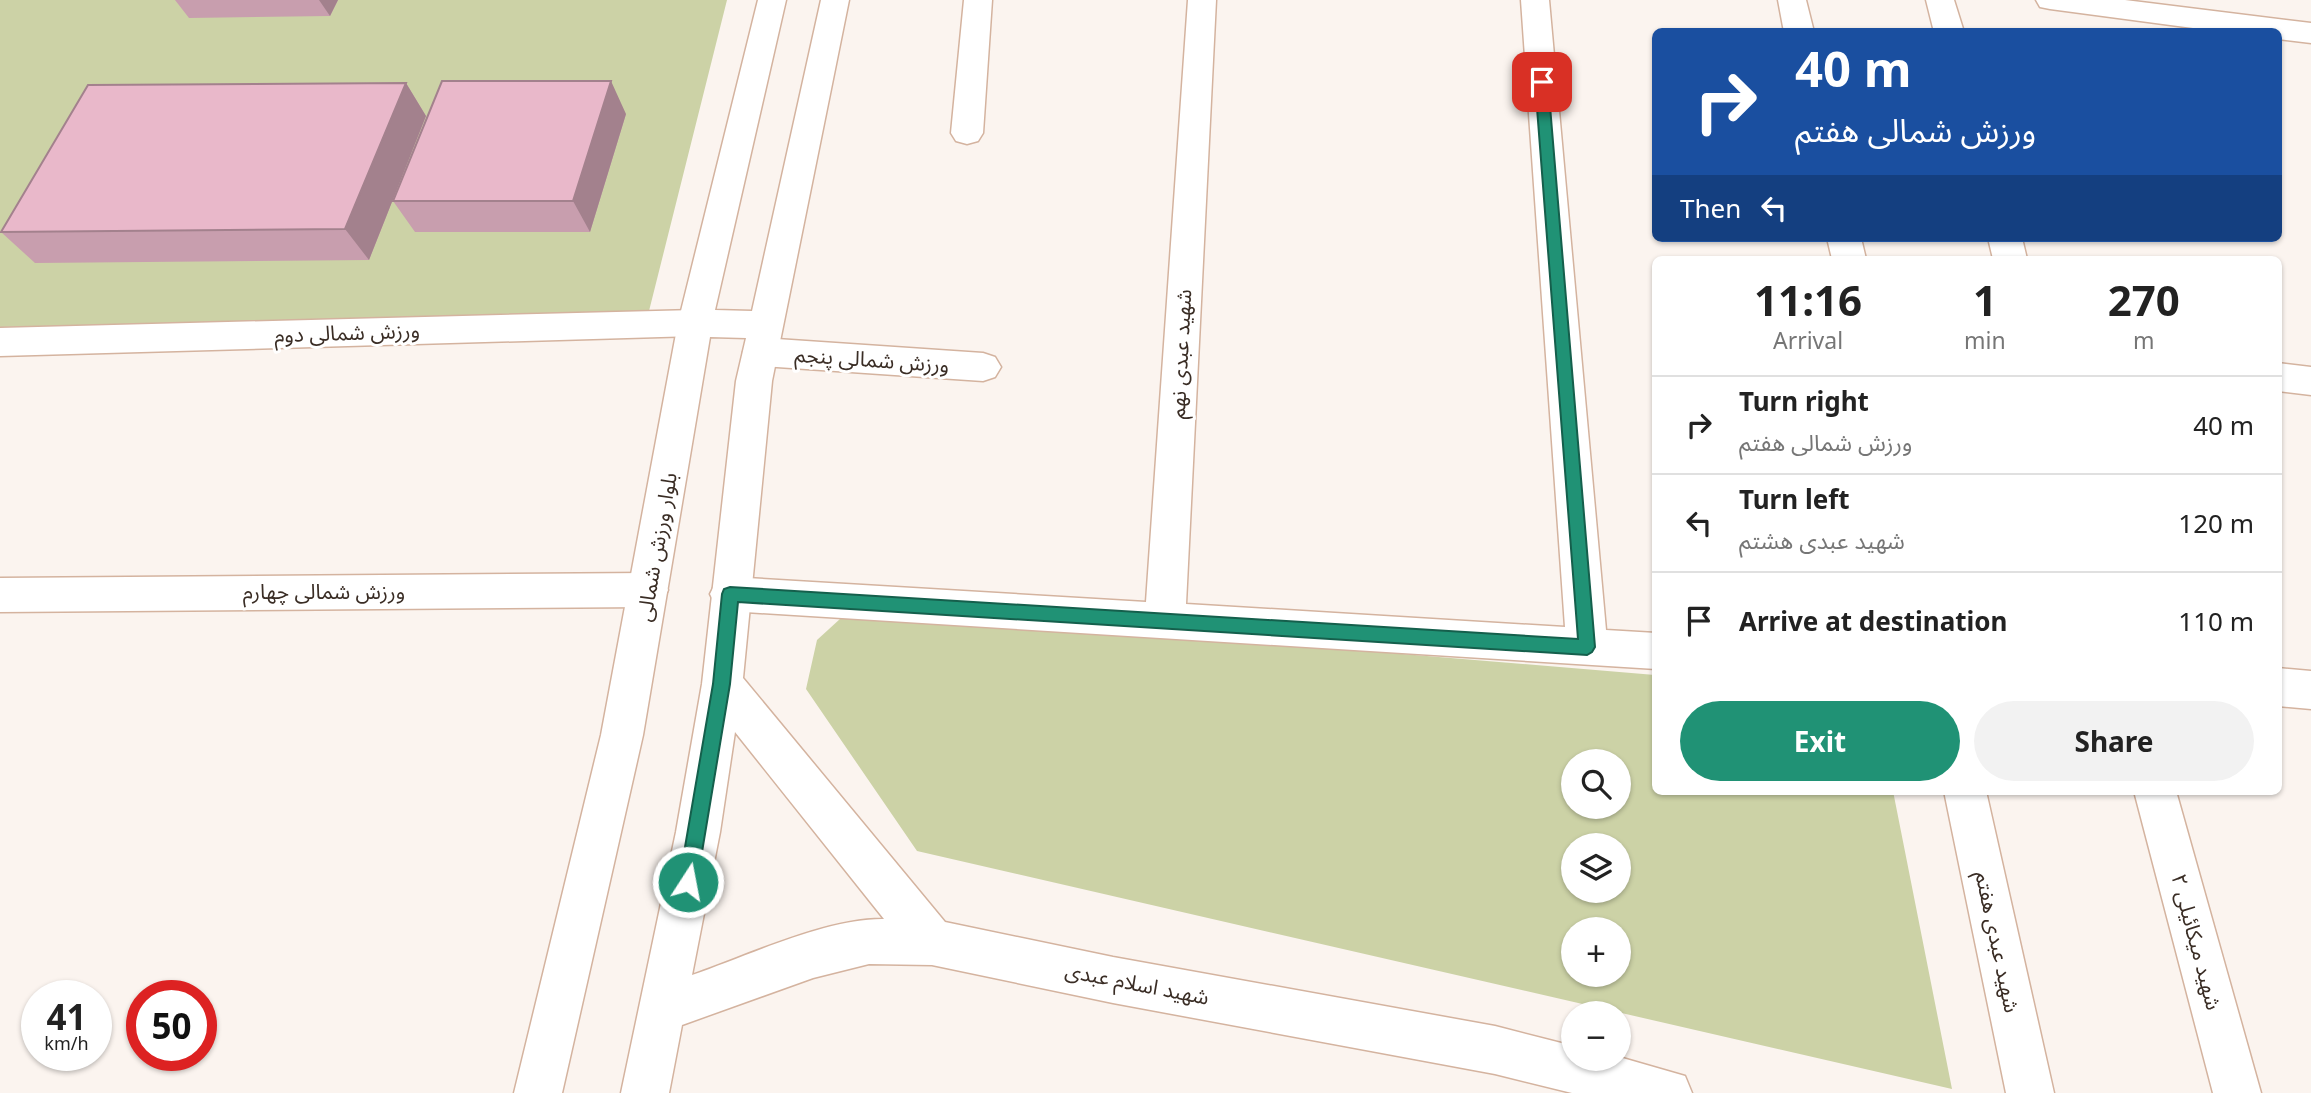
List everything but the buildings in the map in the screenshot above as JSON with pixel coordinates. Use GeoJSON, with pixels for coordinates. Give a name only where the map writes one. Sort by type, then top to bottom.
{"type":"FeatureCollection","features":[{"type":"Feature","properties":{"kind":"street","name":"بلوار ورزش شمالی"},"geometry":{"type":"LineString","coordinates":[[544,1073],[622,734],[695,323],[772,0]]}},
{"type":"Feature","properties":{"kind":"street"},"geometry":{"type":"LineString","coordinates":[[645,1093],[698,832],[722,684],[754,381],[835,0]]}},
{"type":"Feature","properties":{"kind":"street"},"geometry":{"type":"LineString","coordinates":[[967,133],[978,0]]}},
{"type":"Feature","properties":{"kind":"street","name":"شهید عبدی نهم"},"geometry":{"type":"LineString","coordinates":[[1165,621],[1202,0]]}},
{"type":"Feature","properties":{"kind":"street"},"geometry":{"type":"LineString","coordinates":[[1792,0],[1798,28]]}},
{"type":"Feature","properties":{"kind":"street"},"geometry":{"type":"LineString","coordinates":[[1940,0],[1947,28]]}},
{"type":"Feature","properties":{"kind":"street"},"geometry":{"type":"LineString","coordinates":[[2050,0],[2271,28]]}},
{"type":"Feature","properties":{"kind":"street"},"geometry":{"type":"LineString","coordinates":[[1536,14],[1587,647]]}},
{"type":"Feature","properties":{"kind":"street"},"geometry":{"type":"LineString","coordinates":[[2282,29],[2311,33]]}},
{"type":"Feature","properties":{"kind":"street","name":"ورزش شمالی دوم"},"geometry":{"type":"LineString","coordinates":[[0,342],[695,323],[764,339]]}},
{"type":"Feature","properties":{"kind":"street","name":"ورزش شمالی پنجم"},"geometry":{"type":"LineString","coordinates":[[764,339],[983,367]]}},
{"type":"Feature","properties":{"kind":"street"},"geometry":{"type":"LineString","coordinates":[[2282,377],[2311,381]]}},
{"type":"Feature","properties":{"kind":"street","name":"ورزش شمالی چهارم"},"geometry":{"type":"LineString","coordinates":[[0,595],[648,590]]}},
{"type":"Feature","properties":{"kind":"street"},"geometry":{"type":"LineString","coordinates":[[730,594],[1652,651]]}},
{"type":"Feature","properties":{"kind":"street"},"geometry":{"type":"LineString","coordinates":[[722,684],[932,942]]}},
{"type":"Feature","properties":{"kind":"street"},"geometry":{"type":"LineString","coordinates":[[2282,687],[2311,690]]}},
{"type":"Feature","properties":{"kind":"street","name":"شهید عبدی هفتم"},"geometry":{"type":"LineString","coordinates":[[1966,795],[2030,1093]]}},
{"type":"Feature","properties":{"kind":"street","name":"شهید میکائیلی ۲"},"geometry":{"type":"LineString","coordinates":[[2156,795],[2237,1093]]}},
{"type":"Feature","properties":{"kind":"street","name":"شهید اسلام عبدی"},"geometry":{"type":"LineString","coordinates":[[660,1016],[813,955],[869,941],[932,942],[1113,980],[1495,1051],[1668,1093]]}},
{"type":"Feature","properties":{"kind":"green space"},"geometry":{"type":"Polygon","coordinates":[[[0,0],[727,0],[647,319],[0,327],[0,0]]]}},
{"type":"Feature","properties":{"kind":"green space"},"geometry":{"type":"Polygon","coordinates":[[[852,608],[1652,675],[1652,795],[1894,795],[1952,1089],[1631,1015],[1631,1001],[1569,1001],[917,851],[806,689],[817,640],[852,608]]]}},
{"type":"Feature","properties":{"kind":"route"},"geometry":{"type":"LineString","coordinates":[[688,882],[722,684],[730,594],[1587,647],[1542,82]]}}]}
